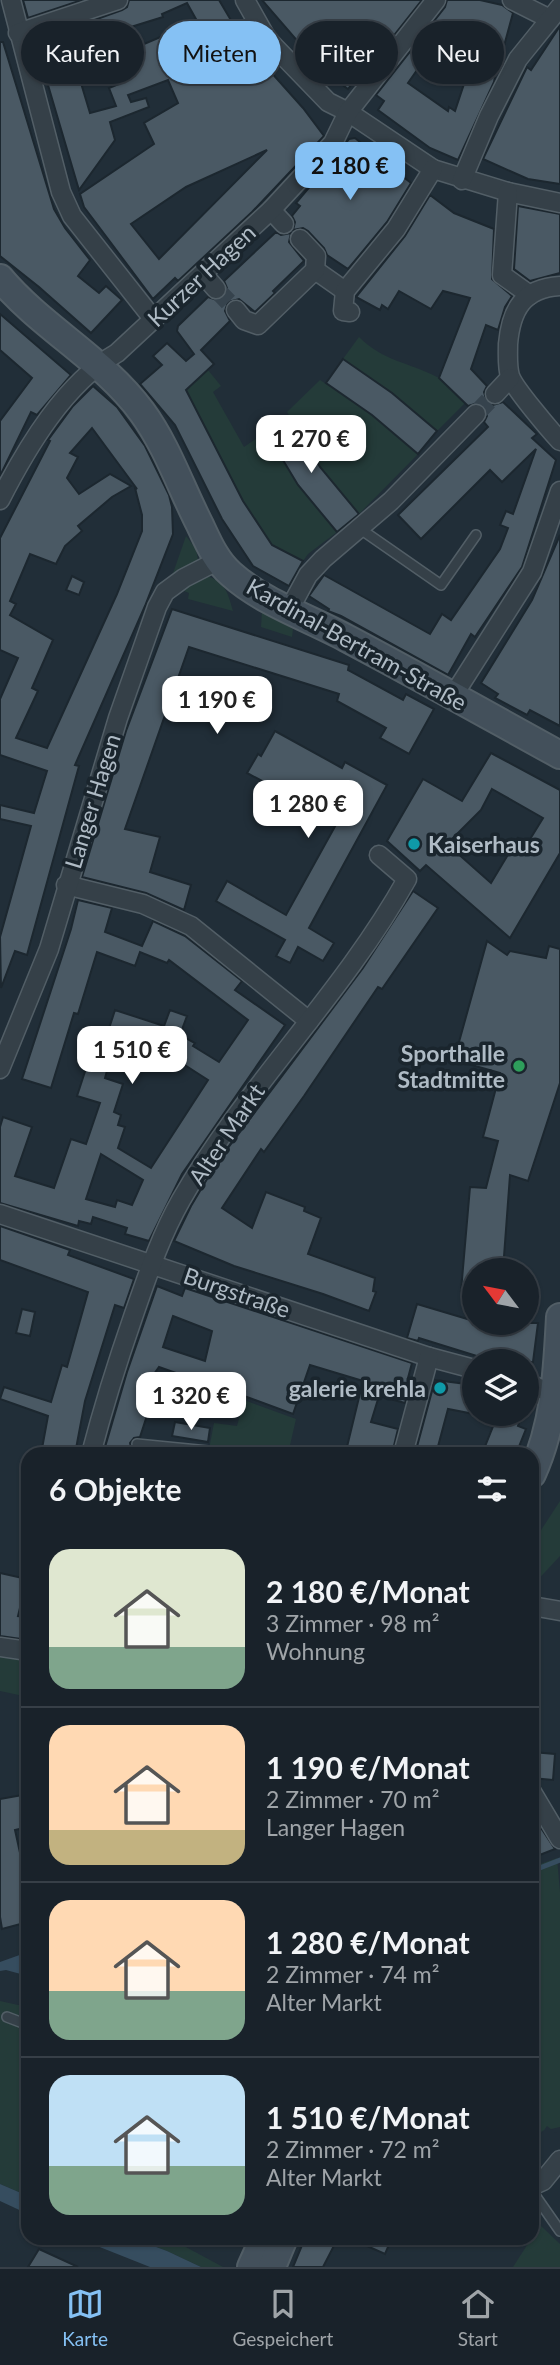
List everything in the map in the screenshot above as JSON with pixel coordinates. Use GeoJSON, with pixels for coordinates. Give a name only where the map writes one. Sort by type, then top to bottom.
{"type":"FeatureCollection","features":[{"type":"Feature","properties":{"kind":"street"},"geometry":{"type":"LineString","coordinates":[[11,0],[61,192],[72,216],[154,320]]}},
{"type":"Feature","properties":{"kind":"street"},"geometry":{"type":"LineString","coordinates":[[18,33],[118,0]]}},
{"type":"Feature","properties":{"kind":"street"},"geometry":{"type":"LineString","coordinates":[[246,0],[267,39],[328,102],[348,112],[433,169],[462,180],[560,203]]}},
{"type":"Feature","properties":{"kind":"street","name":"Kurzer Hagen"},"geometry":{"type":"LineString","coordinates":[[0,500],[33,438],[86,374],[97,364],[117,354],[271,210],[334,142],[348,112],[436,0]]}},
{"type":"Feature","properties":{"kind":"street"},"geometry":{"type":"LineString","coordinates":[[462,180],[489,116],[518,59],[555,13],[512,0]]}},
{"type":"Feature","properties":{"kind":"street"},"geometry":{"type":"LineString","coordinates":[[350,312],[344,311],[345,291],[396,229],[433,169]]}},
{"type":"Feature","properties":{"kind":"street"},"geometry":{"type":"LineString","coordinates":[[508,192],[502,275],[530,295]]}},
{"type":"Feature","properties":{"kind":"street"},"geometry":{"type":"LineString","coordinates":[[271,210],[284,224]]}},
{"type":"Feature","properties":{"kind":"street"},"geometry":{"type":"LineString","coordinates":[[236,310],[244,320],[258,325],[315,270],[316,256],[300,239]]}},
{"type":"Feature","properties":{"kind":"street"},"geometry":{"type":"LineString","coordinates":[[315,270],[345,291]]}},
{"type":"Feature","properties":{"kind":"street"},"geometry":{"type":"LineString","coordinates":[[203,274],[216,289]]}},
{"type":"Feature","properties":{"kind":"street","name":"Kardinal-Bertram-Straße"},"geometry":{"type":"LineString","coordinates":[[0,278],[22,302],[97,364],[128,394],[150,424],[219,561],[235,578],[289,610],[349,639],[560,755]]}},
{"type":"Feature","properties":{"kind":"street"},"geometry":{"type":"LineString","coordinates":[[560,286],[530,295],[521,301],[513,316],[508,356],[510,378],[560,441]]}},
{"type":"Feature","properties":{"kind":"street"},"geometry":{"type":"LineString","coordinates":[[495,394],[510,378]]}},
{"type":"Feature","properties":{"kind":"street"},"geometry":{"type":"LineString","coordinates":[[289,610],[308,575],[323,559],[391,500],[474,416]]}},
{"type":"Feature","properties":{"kind":"street"},"geometry":{"type":"LineString","coordinates":[[453,696],[532,572],[560,491]]}},
{"type":"Feature","properties":{"kind":"street","name":"Langer Hagen"},"geometry":{"type":"LineString","coordinates":[[0,1069],[49,949],[118,718],[157,607],[165,592],[184,578],[219,561]]}},
{"type":"Feature","properties":{"kind":"street","name":"Alter Markt"},"geometry":{"type":"LineString","coordinates":[[94,1447],[101,1432],[108,1390],[151,1264],[181,1201],[211,1152],[365,945],[407,879],[379,855]]}},
{"type":"Feature","properties":{"kind":"street"},"geometry":{"type":"LineString","coordinates":[[66,885],[143,904],[191,926],[309,1021]]}},
{"type":"Feature","properties":{"kind":"street","name":"Burgstraße"},"geometry":{"type":"LineString","coordinates":[[0,1214],[462,1366]]}},
{"type":"Feature","properties":{"kind":"street"},"geometry":{"type":"LineString","coordinates":[[539,1457],[556,1395],[560,1317]]}},
{"type":"Feature","properties":{"kind":"street"},"geometry":{"type":"LineString","coordinates":[[405,1447],[429,1357]]}},
{"type":"Feature","properties":{"kind":"street"},"geometry":{"type":"LineString","coordinates":[[539,1388],[556,1395]]}},
{"type":"Feature","properties":{"kind":"street"},"geometry":{"type":"LineString","coordinates":[[539,1607],[560,1611]]}},
{"type":"Feature","properties":{"kind":"street"},"geometry":{"type":"LineString","coordinates":[[0,1647],[21,1650]]}},
{"type":"Feature","properties":{"kind":"street"},"geometry":{"type":"LineString","coordinates":[[539,1804],[560,1839]]}},
{"type":"Feature","properties":{"kind":"street"},"geometry":{"type":"LineString","coordinates":[[540,2182],[560,2160]]}},
{"type":"Feature","properties":{"kind":"street"},"geometry":{"type":"LineString","coordinates":[[251,2267],[261,2245]]}},
{"type":"Feature","properties":{"kind":"street"},"geometry":{"type":"LineString","coordinates":[[272,2267],[281,2245]]}},
{"type":"Feature","properties":{"kind":"lane"},"geometry":{"type":"LineString","coordinates":[[359,528],[441,585],[476,535]]}},
{"type":"Feature","properties":{"kind":"lane"},"geometry":{"type":"LineString","coordinates":[[137,1444],[167,1447]]}},
{"type":"Feature","properties":{"kind":"lane"},"geometry":{"type":"LineString","coordinates":[[8,2017],[21,2022]]}},
{"type":"Feature","properties":{"kind":"lane"},"geometry":{"type":"LineString","coordinates":[[539,2201],[560,2231]]}},
{"type":"Feature","properties":{"kind":"green space"},"geometry":{"type":"Polygon","coordinates":[[[359,337],[377,351],[441,379],[465,403],[437,431],[392,392],[343,359],[359,337]]]}},
{"type":"Feature","properties":{"kind":"green space"},"geometry":{"type":"Polygon","coordinates":[[[208,370],[221,386],[213,392],[244,447],[266,432],[298,485],[337,532],[303,561],[272,545],[244,503],[195,407],[176,385],[188,387],[208,370]]]}},
{"type":"Feature","properties":{"kind":"green space"},"geometry":{"type":"Polygon","coordinates":[[[320,380],[372,415],[418,454],[359,514],[320,467],[287,412],[320,380]]]}},
{"type":"Feature","properties":{"kind":"green space"},"geometry":{"type":"Polygon","coordinates":[[[186,536],[196,549],[198,560],[191,569],[171,579],[186,536]]]}},
{"type":"Feature","properties":{"kind":"green space"},"geometry":{"type":"Polygon","coordinates":[[[206,576],[222,585],[233,611],[188,599],[189,593],[184,591],[190,583],[206,576]]]}},
{"type":"Feature","properties":{"kind":"green space"},"geometry":{"type":"Polygon","coordinates":[[[262,610],[293,629],[292,637],[261,627],[262,610]]]}},
{"type":"Feature","properties":{"kind":"green space"},"geometry":{"type":"Polygon","coordinates":[[[244,1400],[296,1419],[290,1447],[209,1447],[214,1423],[237,1426],[244,1400]]]}},
{"type":"Feature","properties":{"kind":"green space"},"geometry":{"type":"Polygon","coordinates":[[[560,1501],[560,1556],[539,1578],[539,1533],[560,1501]]]}},
{"type":"Feature","properties":{"kind":"green space"},"geometry":{"type":"Polygon","coordinates":[[[0,1655],[21,1658],[21,1696],[0,1691],[0,1655]]]}},
{"type":"Feature","properties":{"kind":"green space"},"geometry":{"type":"Polygon","coordinates":[[[557,1858],[560,1892],[560,2127],[542,2131],[539,2136],[539,1864],[557,1858]]]}},
{"type":"Feature","properties":{"kind":"green space"},"geometry":{"type":"Polygon","coordinates":[[[0,2001],[21,2005],[21,2193],[0,2184],[0,2001]]]}},
{"type":"Feature","properties":{"kind":"green space"},"geometry":{"type":"Polygon","coordinates":[[[539,2227],[560,2244],[560,2267],[513,2267],[527,2245],[539,2245],[539,2227]]]}},
{"type":"Feature","properties":{"kind":"green space"},"geometry":{"type":"Polygon","coordinates":[[[151,2245],[182,2245],[223,2267],[201,2267],[151,2245]]]}},
{"type":"Feature","properties":{"kind":"water"},"geometry":{"type":"Polygon","coordinates":[[[21,1954],[21,1974],[0,1971],[0,1962],[21,1954]]]}},
{"type":"Feature","properties":{"kind":"water"},"geometry":{"type":"Polygon","coordinates":[[[0,2184],[21,2193],[21,2211],[0,2201],[0,2184]]]}},
{"type":"Feature","properties":{"kind":"water"},"geometry":{"type":"Polygon","coordinates":[[[95,2245],[151,2245],[201,2267],[150,2267],[95,2245]]]}},
{"type":"Feature","properties":{"kind":"pier"},"geometry":{"type":"Polygon","coordinates":[[[547,2126],[560,2136],[560,2170],[539,2156],[539,2137],[547,2126]]]}},
{"type":"Feature","properties":{"kind":"building"},"geometry":{"type":"Polygon","coordinates":[[[23,0],[82,0],[28,18],[23,0]]]}},
{"type":"Feature","properties":{"kind":"building"},"geometry":{"type":"Polygon","coordinates":[[[129,0],[219,0],[231,21],[197,21],[187,3],[162,14],[163,17],[144,23],[91,21],[127,7],[129,0]]]}},
{"type":"Feature","properties":{"kind":"building"},"geometry":{"type":"Polygon","coordinates":[[[262,0],[422,0],[398,30],[398,21],[295,21],[295,38],[262,0]]]}},
{"type":"Feature","properties":{"kind":"building"},"geometry":{"type":"Polygon","coordinates":[[[447,0],[480,0],[502,5],[513,13],[504,46],[504,21],[434,21],[447,0]]]}},
{"type":"Feature","properties":{"kind":"building"},"geometry":{"type":"Polygon","coordinates":[[[560,26],[560,184],[528,179],[483,159],[527,67],[531,70],[560,26]]]}},
{"type":"Feature","properties":{"kind":"building"},"geometry":{"type":"Polygon","coordinates":[[[158,38],[158,84],[128,95],[131,102],[146,98],[149,107],[110,122],[115,140],[79,190],[48,84],[81,84],[90,113],[116,106],[109,88],[119,84],[144,84],[144,44],[158,38]]]}},
{"type":"Feature","properties":{"kind":"building"},"geometry":{"type":"Polygon","coordinates":[[[0,42],[3,42],[54,209],[90,260],[78,276],[99,293],[106,286],[122,300],[91,333],[0,256],[0,42]]]}},
{"type":"Feature","properties":{"kind":"building"},"geometry":{"type":"Polygon","coordinates":[[[412,49],[412,77],[408,83],[448,111],[449,107],[455,111],[464,84],[493,84],[458,160],[430,148],[378,110],[384,101],[376,95],[385,84],[398,84],[398,67],[412,49]]]}},
{"type":"Feature","properties":{"kind":"building"},"geometry":{"type":"Polygon","coordinates":[[[281,83],[324,136],[252,212],[178,281],[175,278],[153,299],[84,207],[80,194],[154,144],[144,123],[178,103],[170,84],[281,83]],[[267,150],[186,187],[131,224],[159,259],[267,150]]]}},
{"type":"Feature","properties":{"kind":"building"},"geometry":{"type":"Polygon","coordinates":[[[355,138],[411,183],[387,222],[348,269],[327,255],[308,231],[303,228],[293,230],[295,222],[292,216],[300,206],[296,203],[349,139],[355,138]]]}},
{"type":"Feature","properties":{"kind":"building"},"geometry":{"type":"Polygon","coordinates":[[[430,195],[454,213],[494,229],[492,279],[512,296],[505,307],[498,330],[486,325],[471,369],[487,386],[484,392],[487,402],[493,405],[503,402],[537,434],[532,438],[556,460],[522,567],[475,637],[471,634],[448,675],[328,611],[329,609],[309,596],[324,575],[430,634],[442,614],[451,620],[500,549],[508,528],[500,525],[506,511],[513,514],[536,449],[502,482],[490,470],[421,539],[398,515],[488,427],[484,422],[487,416],[484,406],[478,403],[468,406],[439,378],[470,298],[443,291],[431,309],[399,291],[388,309],[382,305],[380,310],[356,297],[405,236],[430,195]]]}},
{"type":"Feature","properties":{"kind":"building"},"geometry":{"type":"Polygon","coordinates":[[[518,206],[560,214],[560,273],[530,281],[514,269],[518,206]]]}},
{"type":"Feature","properties":{"kind":"building"},"geometry":{"type":"Polygon","coordinates":[[[276,232],[281,235],[291,233],[289,242],[304,261],[255,312],[239,299],[228,302],[225,311],[230,321],[201,350],[214,364],[186,390],[243,501],[272,545],[303,561],[289,586],[253,566],[222,519],[175,425],[140,384],[162,365],[153,356],[167,343],[186,361],[194,354],[177,331],[178,326],[208,297],[217,300],[224,297],[227,288],[224,281],[276,232]]]}},
{"type":"Feature","properties":{"kind":"building"},"geometry":{"type":"Polygon","coordinates":[[[0,314],[71,375],[37,415],[31,412],[0,476],[0,421],[32,378],[0,350],[0,314]]]}},
{"type":"Feature","properties":{"kind":"building"},"geometry":{"type":"Polygon","coordinates":[[[343,359],[392,393],[437,431],[418,454],[372,415],[326,383],[343,359]]]}},
{"type":"Feature","properties":{"kind":"building"},"geometry":{"type":"Polygon","coordinates":[[[93,386],[117,407],[145,446],[169,495],[173,534],[145,606],[75,765],[79,766],[27,955],[15,951],[1,988],[0,937],[31,826],[0,819],[0,805],[34,813],[47,771],[0,755],[0,699],[18,658],[0,650],[0,538],[50,441],[48,440],[73,406],[93,386]],[[92,428],[70,453],[78,457],[67,478],[79,494],[110,474],[131,486],[112,497],[78,526],[82,531],[65,546],[56,564],[30,554],[10,601],[16,604],[10,615],[53,640],[32,688],[38,691],[16,738],[47,748],[117,594],[142,531],[142,515],[135,488],[137,489],[92,428]]]}},
{"type":"Feature","properties":{"kind":"building"},"geometry":{"type":"Polygon","coordinates":[[[290,417],[320,467],[359,514],[337,532],[298,485],[266,432],[290,417]]]}},
{"type":"Feature","properties":{"kind":"building"},"geometry":{"type":"Polygon","coordinates":[[[560,535],[560,726],[530,710],[527,715],[495,698],[498,694],[481,683],[532,600],[560,535]]]}},
{"type":"Feature","properties":{"kind":"building"},"geometry":{"type":"Polygon","coordinates":[[[72,576],[84,582],[79,595],[66,590],[72,576]]]}},
{"type":"Feature","properties":{"kind":"building"},"geometry":{"type":"Polygon","coordinates":[[[172,609],[349,665],[348,670],[403,700],[406,694],[434,709],[409,754],[380,738],[386,728],[337,701],[339,694],[189,647],[125,829],[160,837],[150,872],[191,885],[184,910],[146,893],[82,877],[126,731],[172,609]]]}},
{"type":"Feature","properties":{"kind":"building"},"geometry":{"type":"Polygon","coordinates":[[[275,731],[342,768],[345,762],[387,785],[309,928],[334,943],[323,961],[298,947],[290,963],[276,956],[285,940],[216,901],[227,881],[286,915],[349,801],[324,793],[292,797],[247,773],[258,754],[261,756],[275,731]]]}},
{"type":"Feature","properties":{"kind":"building"},"geometry":{"type":"Polygon","coordinates":[[[491,753],[560,790],[560,853],[510,938],[426,865],[420,871],[387,841],[423,779],[462,801],[491,753]],[[492,789],[481,810],[447,844],[491,883],[518,838],[527,844],[543,818],[492,789]]]}},
{"type":"Feature","properties":{"kind":"building"},"geometry":{"type":"Polygon","coordinates":[[[413,891],[438,908],[382,989],[378,987],[264,1152],[261,1149],[222,1208],[252,1228],[266,1192],[305,1207],[304,1211],[321,1218],[308,1254],[375,1278],[373,1291],[376,1292],[369,1311],[234,1266],[174,1241],[216,1164],[363,968],[413,891]]]}},
{"type":"Feature","properties":{"kind":"building"},"geometry":{"type":"Polygon","coordinates":[[[78,900],[112,908],[105,932],[142,946],[153,921],[185,936],[242,981],[235,990],[285,1025],[182,1174],[149,1241],[125,1234],[127,1228],[93,1217],[91,1224],[79,1221],[78,1226],[0,1203],[0,1127],[3,1117],[32,1127],[15,1176],[54,1188],[71,1139],[86,1144],[100,1103],[77,1096],[93,1047],[102,1050],[115,1010],[164,1026],[170,1010],[187,1016],[180,1035],[219,1062],[248,1020],[169,960],[167,963],[140,952],[135,966],[97,952],[78,1014],[74,1013],[51,1088],[22,1079],[78,900]],[[130,1030],[122,1056],[112,1053],[105,1078],[123,1084],[114,1112],[121,1115],[118,1125],[125,1127],[118,1148],[151,1168],[208,1080],[172,1057],[169,1063],[152,1057],[159,1040],[130,1030]],[[101,1154],[86,1199],[115,1207],[117,1200],[132,1205],[143,1180],[101,1154]]]}},
{"type":"Feature","properties":{"kind":"building","name":"Sporthalle Stadtmitte"},"geometry":{"type":"Polygon","coordinates":[[[487,941],[507,955],[510,951],[546,958],[549,946],[560,949],[560,1083],[528,1181],[510,1175],[504,1258],[464,1258],[470,1187],[486,1188],[498,1141],[483,1137],[500,1073],[454,1060],[487,941]]]}},
{"type":"Feature","properties":{"kind":"building"},"geometry":{"type":"Polygon","coordinates":[[[0,1226],[70,1250],[68,1255],[134,1279],[124,1308],[115,1305],[85,1401],[76,1447],[42,1447],[48,1416],[0,1399],[4,1387],[51,1402],[62,1365],[67,1367],[88,1292],[0,1260],[0,1226]]]}},
{"type":"Feature","properties":{"kind":"building"},"geometry":{"type":"Polygon","coordinates":[[[157,1286],[182,1296],[185,1288],[412,1363],[408,1378],[412,1378],[405,1403],[379,1396],[371,1422],[398,1429],[394,1447],[347,1447],[363,1381],[310,1365],[293,1414],[244,1396],[245,1392],[159,1367],[152,1377],[145,1397],[152,1400],[140,1437],[134,1438],[130,1443],[131,1447],[105,1447],[127,1372],[157,1286]],[[173,1316],[163,1347],[205,1361],[212,1331],[173,1316]]]}},
{"type":"Feature","properties":{"kind":"building"},"geometry":{"type":"Polygon","coordinates":[[[417,1304],[462,1317],[462,1335],[536,1335],[535,1349],[462,1349],[462,1351],[419,1338],[418,1341],[407,1338],[417,1304]]]}},
{"type":"Feature","properties":{"kind":"building"},"geometry":{"type":"Polygon","coordinates":[[[22,1309],[35,1312],[30,1336],[16,1333],[22,1309]]]}},
{"type":"Feature","properties":{"kind":"building"},"geometry":{"type":"Polygon","coordinates":[[[435,1380],[462,1383],[462,1412],[448,1409],[438,1447],[417,1447],[435,1380]]]}},
{"type":"Feature","properties":{"kind":"building"},"geometry":{"type":"Polygon","coordinates":[[[175,1422],[210,1428],[208,1442],[172,1436],[175,1422]]]}},
{"type":"Feature","properties":{"kind":"building"},"geometry":{"type":"Polygon","coordinates":[[[493,1426],[518,1426],[526,1429],[519,1447],[485,1447],[493,1426]]]}},
{"type":"Feature","properties":{"kind":"building"},"geometry":{"type":"Polygon","coordinates":[[[0,1573],[21,1578],[18,1616],[21,1616],[21,1639],[0,1636],[0,1573]]]}},
{"type":"Feature","properties":{"kind":"building"},"geometry":{"type":"Polygon","coordinates":[[[539,1753],[555,1754],[553,1780],[539,1779],[539,1753]]]}},
{"type":"Feature","properties":{"kind":"building"},"geometry":{"type":"Polygon","coordinates":[[[21,1795],[21,1829],[15,1830],[21,1857],[21,1924],[2,1929],[0,1917],[0,1799],[21,1795]]]}},
{"type":"Feature","properties":{"kind":"building"},"geometry":{"type":"Polygon","coordinates":[[[539,1825],[555,1849],[539,1855],[539,1825]]]}},
{"type":"Feature","properties":{"kind":"building"},"geometry":{"type":"Polygon","coordinates":[[[302,2245],[334,2245],[323,2267],[293,2267],[302,2245]]]}},
{"type":"Feature","properties":{"kind":"building"},"geometry":{"type":"Polygon","coordinates":[[[365,2245],[389,2245],[385,2254],[365,2245]]]}},
{"type":"Feature","properties":{"kind":"building"},"geometry":{"type":"Polygon","coordinates":[[[39,2249],[78,2267],[28,2267],[39,2249]]]}},
{"type":"Feature","properties":{"kind":"waterway"},"geometry":{"type":"LineString","coordinates":[[539,1868],[560,1860]]}},
{"type":"Feature","properties":{"kind":"tunnel"},"geometry":{"type":"LineString","coordinates":[[216,289],[236,310]]}},
{"type":"Feature","properties":{"kind":"tunnel"},"geometry":{"type":"LineString","coordinates":[[476,414],[495,394]]}},
{"type":"Feature","properties":{"kind":"place","name":"Kaiserhaus"},"geometry":{"type":"Point","coordinates":[414,844]}},
{"type":"Feature","properties":{"kind":"place","name":"Sporthalle Stadtmitte"},"geometry":{"type":"Point","coordinates":[519,1066]}},
{"type":"Feature","properties":{"kind":"place","name":"galerie krehla"},"geometry":{"type":"Point","coordinates":[440,1388]}}]}
